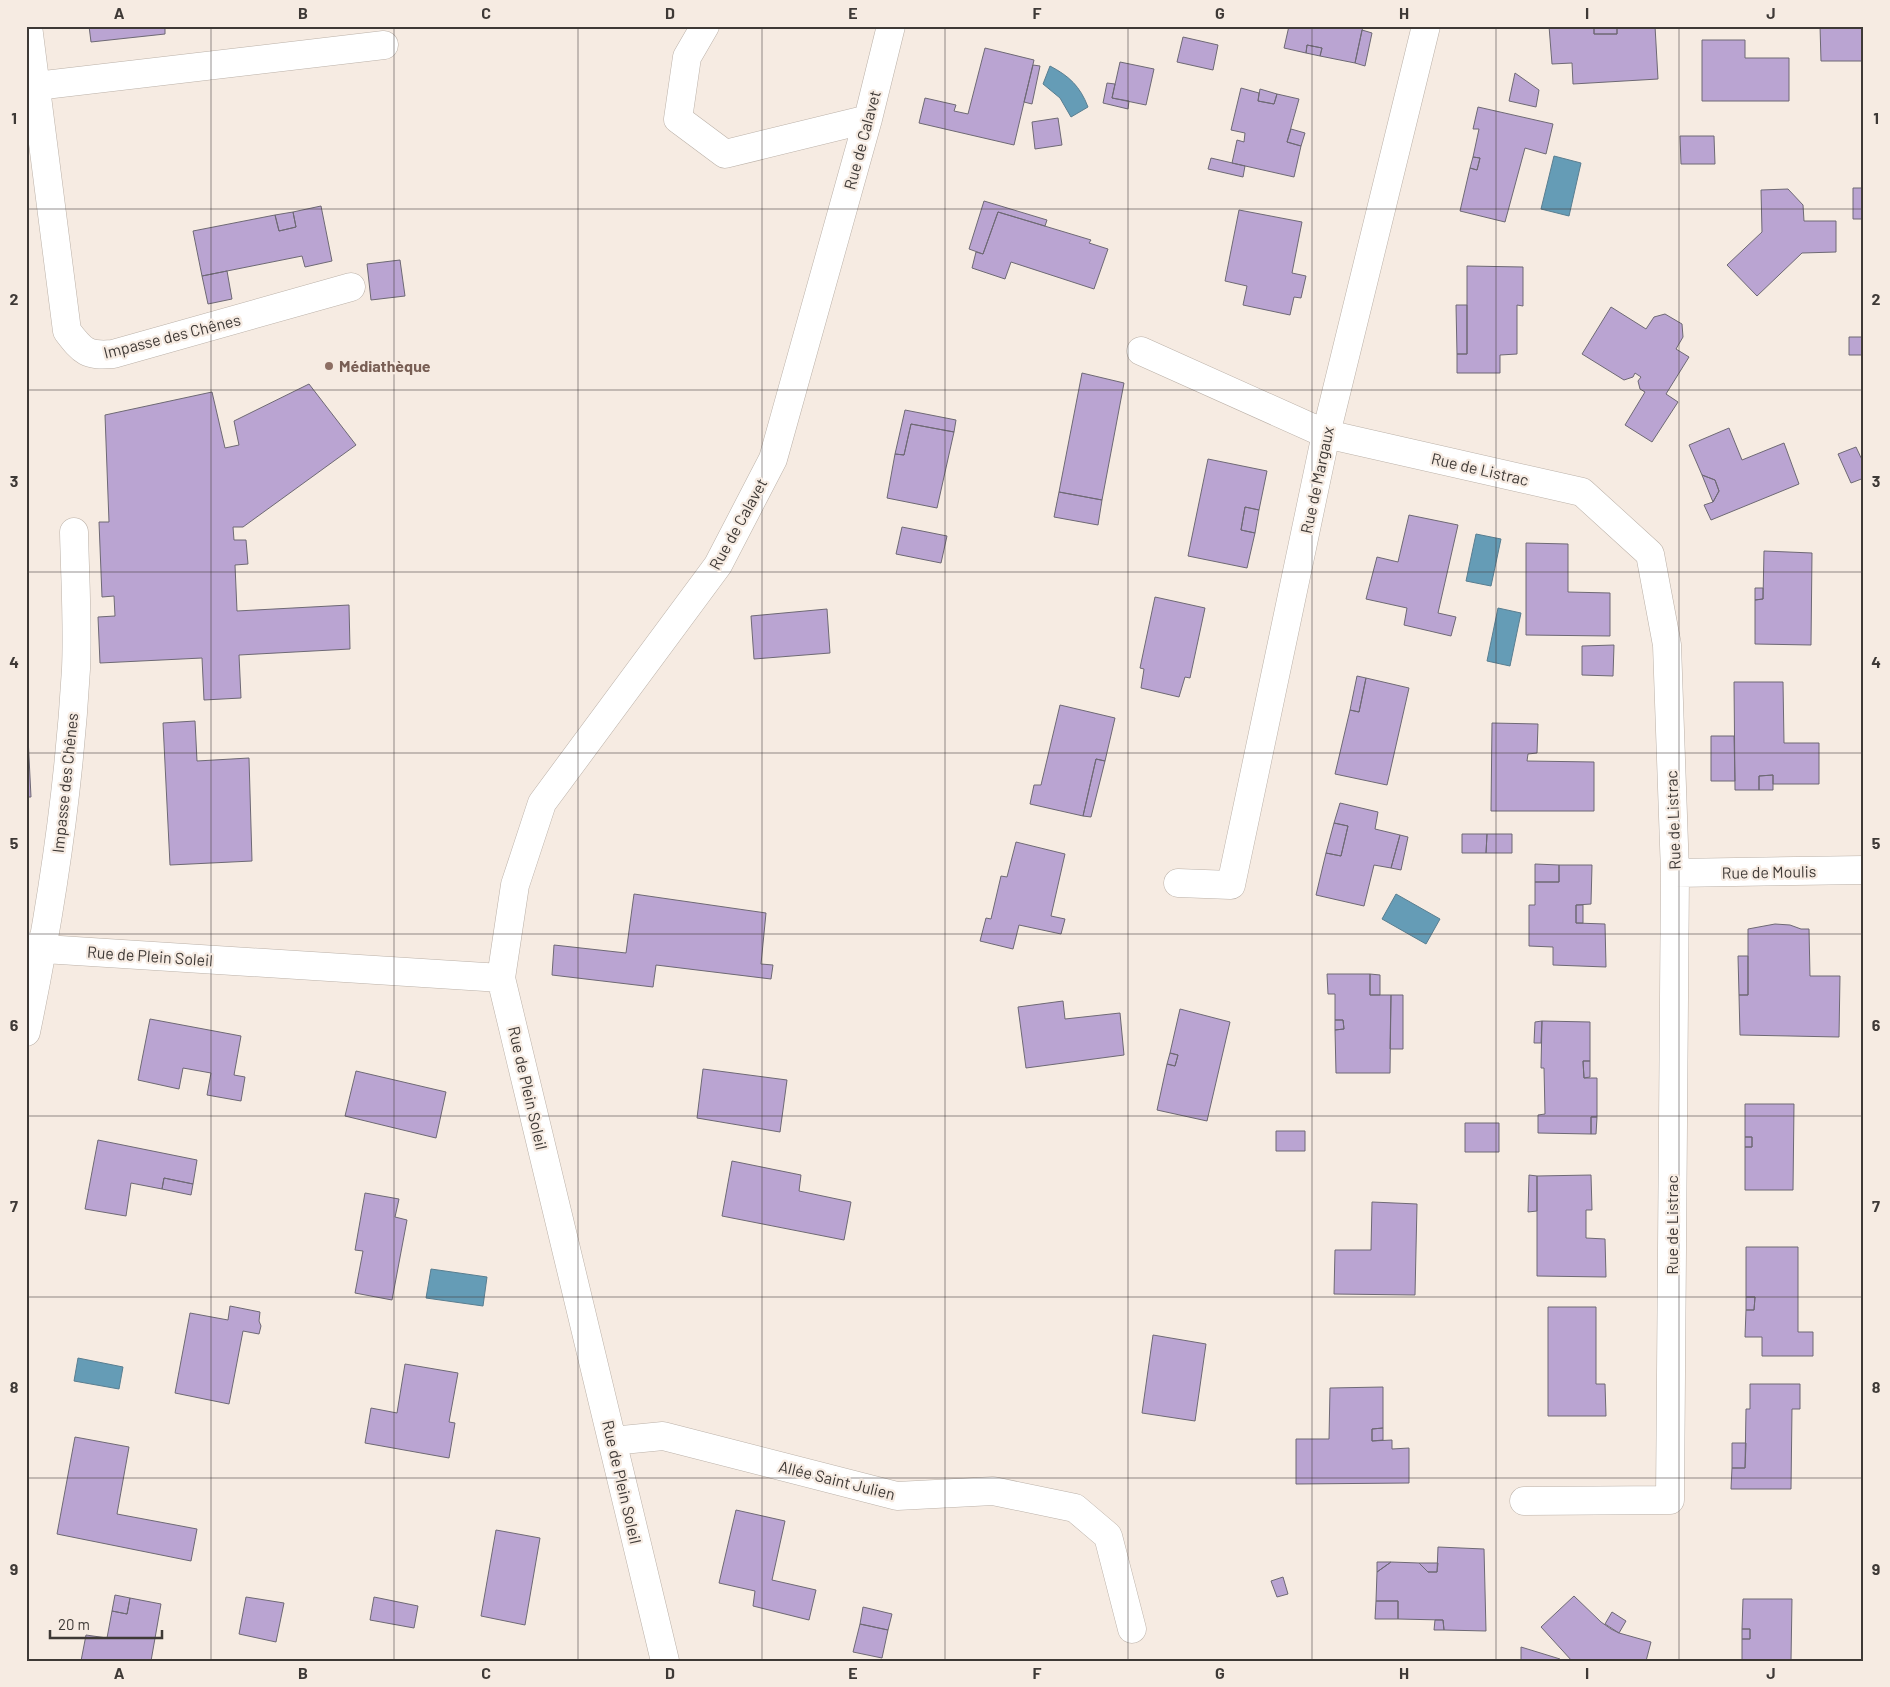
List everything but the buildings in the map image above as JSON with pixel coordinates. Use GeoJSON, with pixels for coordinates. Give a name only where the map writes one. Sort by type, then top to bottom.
{"type":"FeatureCollection","features":[{"type":"Feature","properties":{"kind":"street","name":"Impasse des Chênes"},"geometry":{"type":"LineString","coordinates":[[28,26],[67,331],[80,348],[96,355],[114,354],[351,287]]}},
{"type":"Feature","properties":{"kind":"street"},"geometry":{"type":"LineString","coordinates":[[705,26],[687,56],[678,119],[725,154],[868,119]]}},
{"type":"Feature","properties":{"kind":"street","name":"Rue de Calavet"},"geometry":{"type":"LineString","coordinates":[[501,978],[515,885],[542,803],[718,565],[773,459],[868,119],[891,26]]}},
{"type":"Feature","properties":{"kind":"street","name":"Rue de Margaux"},"geometry":{"type":"LineString","coordinates":[[1178,883],[1231,885],[1326,434],[1426,26]]}},
{"type":"Feature","properties":{"kind":"street"},"geometry":{"type":"LineString","coordinates":[[36,86],[384,45]]}},
{"type":"Feature","properties":{"kind":"street","name":"Rue de Listrac"},"geometry":{"type":"LineString","coordinates":[[1141,351],[1326,434],[1582,492],[1650,554],[1667,644],[1675,873],[1670,1500],[1524,1501]]}},
{"type":"Feature","properties":{"kind":"street","name":"Impasse des Chênes"},"geometry":{"type":"LineString","coordinates":[[26,1032],[35,947],[64,814],[76,667],[74,532]]}},
{"type":"Feature","properties":{"kind":"street","name":"Rue de Moulis"},"geometry":{"type":"LineString","coordinates":[[1675,873],[1864,870]]}},
{"type":"Feature","properties":{"kind":"street","name":"Rue de Plein Soleil"},"geometry":{"type":"LineString","coordinates":[[35,947],[501,978],[665,1661]]}},
{"type":"Feature","properties":{"kind":"street","name":"Allée Saint Julien"},"geometry":{"type":"LineString","coordinates":[[612,1441],[663,1436],[896,1496],[993,1491],[1075,1508],[1108,1536],[1132,1629]]}},
{"type":"Feature","properties":{"kind":"water"},"geometry":{"type":"Polygon","coordinates":[[[1050,66],[1073,82],[1088,107],[1071,117],[1060,98],[1043,84],[1050,66]]]}},
{"type":"Feature","properties":{"kind":"water"},"geometry":{"type":"Polygon","coordinates":[[[1554,156],[1581,163],[1569,216],[1541,209],[1554,156]]]}},
{"type":"Feature","properties":{"kind":"water"},"geometry":{"type":"Polygon","coordinates":[[[1476,534],[1501,539],[1491,586],[1466,581],[1476,534]]]}},
{"type":"Feature","properties":{"kind":"water"},"geometry":{"type":"Polygon","coordinates":[[[1498,608],[1521,613],[1510,666],[1487,661],[1498,608]]]}},
{"type":"Feature","properties":{"kind":"water"},"geometry":{"type":"Polygon","coordinates":[[[1396,894],[1440,919],[1426,944],[1382,919],[1396,894]]]}},
{"type":"Feature","properties":{"kind":"water"},"geometry":{"type":"Polygon","coordinates":[[[431,1269],[487,1277],[483,1306],[426,1298],[431,1269]]]}},
{"type":"Feature","properties":{"kind":"water"},"geometry":{"type":"Polygon","coordinates":[[[78,1358],[123,1367],[119,1389],[74,1381],[78,1358]]]}},
{"type":"Feature","properties":{"kind":"place","name":"Médiathèque"},"geometry":{"type":"Point","coordinates":[329,366]}}]}
